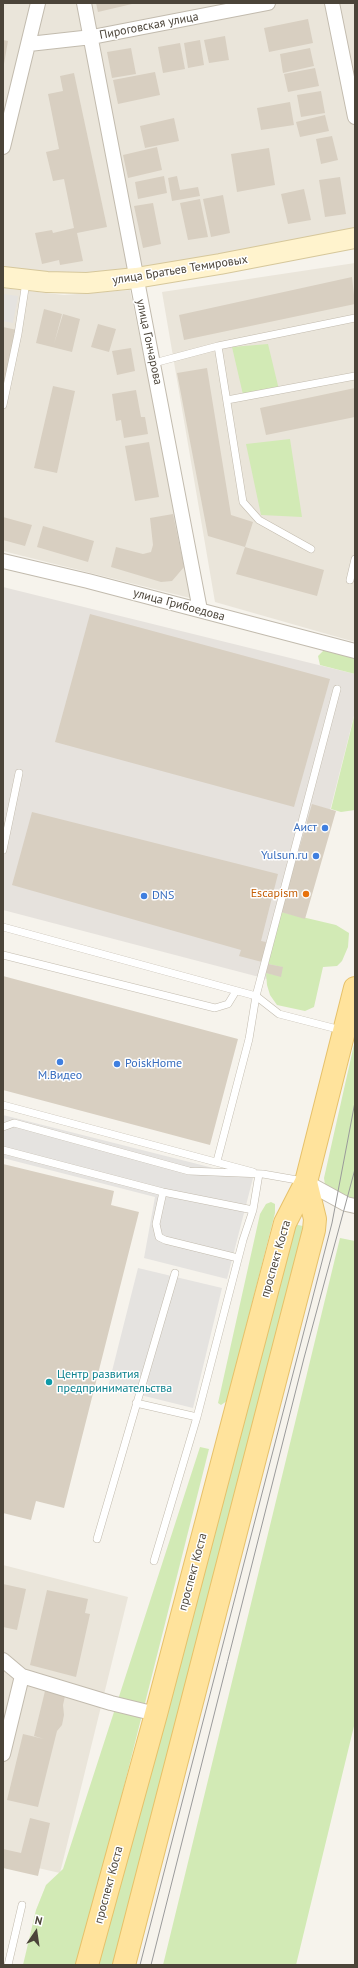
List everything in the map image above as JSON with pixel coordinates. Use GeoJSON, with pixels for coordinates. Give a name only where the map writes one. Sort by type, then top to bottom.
{"type":"FeatureCollection","features":[{"type":"Feature","properties":{"kind":"main road","name":"проспект Коста"},"geometry":{"type":"LineString","coordinates":[[87,1965],[156,1714],[285,1223],[306,1182],[354,997]]}},
{"type":"Feature","properties":{"kind":"main road","name":"проспект Коста"},"geometry":{"type":"LineString","coordinates":[[124,1965],[314,1230],[315,1219],[306,1182]]}},
{"type":"Feature","properties":{"kind":"street"},"geometry":{"type":"LineString","coordinates":[[3,147],[38,3]]}},
{"type":"Feature","properties":{"kind":"street","name":"улица Гончарова"},"geometry":{"type":"LineString","coordinates":[[84,3],[92,37],[136,278],[154,363],[200,610]]}},
{"type":"Feature","properties":{"kind":"street","name":"Пироговская улица"},"geometry":{"type":"LineString","coordinates":[[29,44],[92,37],[268,3]]}},
{"type":"Feature","properties":{"kind":"street"},"geometry":{"type":"LineString","coordinates":[[332,3],[355,117]]}},
{"type":"Feature","properties":{"kind":"street","name":"улица Братьев Темировых"},"geometry":{"type":"LineString","coordinates":[[3,277],[27,280],[86,283],[136,278],[220,264],[355,238]]}},
{"type":"Feature","properties":{"kind":"street","name":"улица Грибоедова"},"geometry":{"type":"LineString","coordinates":[[3,561],[200,610],[355,651]]}},
{"type":"Feature","properties":{"kind":"street"},"geometry":{"type":"LineString","coordinates":[[306,1182],[346,1204],[355,1206]]}},
{"type":"Feature","properties":{"kind":"street"},"geometry":{"type":"LineString","coordinates":[[3,1660],[22,1676],[111,1703],[156,1714]]}},
{"type":"Feature","properties":{"kind":"street"},"geometry":{"type":"LineString","coordinates":[[3,1754],[22,1676]]}},
{"type":"Feature","properties":{"kind":"lane"},"geometry":{"type":"LineString","coordinates":[[3,405],[18,334],[27,280]]}},
{"type":"Feature","properties":{"kind":"lane"},"geometry":{"type":"LineString","coordinates":[[154,363],[218,346],[355,318]]}},
{"type":"Feature","properties":{"kind":"lane"},"geometry":{"type":"LineString","coordinates":[[218,346],[243,502],[260,520],[311,549]]}},
{"type":"Feature","properties":{"kind":"lane"},"geometry":{"type":"LineString","coordinates":[[227,400],[355,376]]}},
{"type":"Feature","properties":{"kind":"lane"},"geometry":{"type":"LineString","coordinates":[[350,580],[355,558]]}},
{"type":"Feature","properties":{"kind":"lane"},"geometry":{"type":"LineString","coordinates":[[217,1161],[248,1039],[256,996],[337,690]]}},
{"type":"Feature","properties":{"kind":"lane"},"geometry":{"type":"LineString","coordinates":[[3,850],[19,773]]}},
{"type":"Feature","properties":{"kind":"lane"},"geometry":{"type":"LineString","coordinates":[[3,927],[256,996],[279,1014],[344,1031]]}},
{"type":"Feature","properties":{"kind":"lane"},"geometry":{"type":"LineString","coordinates":[[3,955],[215,1008],[228,1004],[236,991]]}},
{"type":"Feature","properties":{"kind":"lane"},"geometry":{"type":"LineString","coordinates":[[3,1105],[242,1167],[258,1174]]}},
{"type":"Feature","properties":{"kind":"lane"},"geometry":{"type":"LineString","coordinates":[[3,1127],[14,1123],[189,1171],[258,1174],[306,1182]]}},
{"type":"Feature","properties":{"kind":"lane"},"geometry":{"type":"LineString","coordinates":[[3,1150],[163,1192],[253,1210]]}},
{"type":"Feature","properties":{"kind":"lane"},"geometry":{"type":"LineString","coordinates":[[154,1561],[197,1417],[238,1258],[253,1210],[258,1174]]}},
{"type":"Feature","properties":{"kind":"lane"},"geometry":{"type":"LineString","coordinates":[[163,1192],[156,1224],[159,1237],[164,1240],[238,1258]]}},
{"type":"Feature","properties":{"kind":"lane"},"geometry":{"type":"LineString","coordinates":[[97,1539],[175,1273]]}},
{"type":"Feature","properties":{"kind":"lane"},"geometry":{"type":"LineString","coordinates":[[136,1403],[197,1417]]}},
{"type":"Feature","properties":{"kind":"lane"},"geometry":{"type":"LineString","coordinates":[[8,1965],[22,1905]]}},
{"type":"Feature","properties":{"kind":"shaded area"},"geometry":{"type":"Polygon","coordinates":[[[3,3],[355,3],[355,238],[136,278],[3,277],[3,3]]]}},
{"type":"Feature","properties":{"kind":"shaded area"},"geometry":{"type":"Polygon","coordinates":[[[355,263],[355,642],[215,602],[162,292],[355,263]]]}},
{"type":"Feature","properties":{"kind":"shaded area"},"geometry":{"type":"Polygon","coordinates":[[[3,288],[64,295],[130,290],[194,599],[3,551],[3,288]]]}},
{"type":"Feature","properties":{"kind":"shaded area"},"geometry":{"type":"Polygon","coordinates":[[[3,294],[18,296],[13,323],[3,321],[3,294]]]}},
{"type":"Feature","properties":{"kind":"shaded area"},"geometry":{"type":"Polygon","coordinates":[[[3,587],[355,674],[355,712],[286,984],[3,910],[3,587]]]}},
{"type":"Feature","properties":{"kind":"shaded area"},"geometry":{"type":"Polygon","coordinates":[[[3,1115],[253,1178],[227,1279],[144,1258],[155,1197],[3,1158],[3,1115]]]}},
{"type":"Feature","properties":{"kind":"shaded area"},"geometry":{"type":"Polygon","coordinates":[[[138,1268],[222,1288],[193,1408],[108,1387],[138,1268]]]}},
{"type":"Feature","properties":{"kind":"shaded area"},"geometry":{"type":"Polygon","coordinates":[[[3,1565],[128,1597],[60,1873],[3,1860],[3,1565]]]}},
{"type":"Feature","properties":{"kind":"green space"},"geometry":{"type":"Polygon","coordinates":[[[268,344],[280,394],[244,399],[232,347],[268,344]]]}},
{"type":"Feature","properties":{"kind":"green space"},"geometry":{"type":"Polygon","coordinates":[[[290,439],[302,517],[261,515],[246,444],[290,439]]]}},
{"type":"Feature","properties":{"kind":"green space"},"geometry":{"type":"Polygon","coordinates":[[[324,650],[355,657],[355,674],[320,665],[318,656],[324,650]]]}},
{"type":"Feature","properties":{"kind":"green space"},"geometry":{"type":"Polygon","coordinates":[[[355,713],[355,810],[341,812],[331,809],[355,713]]]}},
{"type":"Feature","properties":{"kind":"green space"},"geometry":{"type":"Polygon","coordinates":[[[281,912],[336,925],[349,933],[348,947],[342,961],[337,966],[323,967],[314,1007],[305,1011],[277,1005],[270,995],[267,985],[266,973],[280,976],[282,967],[268,964],[281,912]]]}},
{"type":"Feature","properties":{"kind":"green space"},"geometry":{"type":"Polygon","coordinates":[[[355,1040],[355,1202],[325,1185],[324,1178],[355,1040]]]}},
{"type":"Feature","properties":{"kind":"green space"},"geometry":{"type":"Polygon","coordinates":[[[271,1202],[275,1204],[275,1213],[227,1401],[221,1405],[218,1403],[260,1214],[266,1204],[271,1202]]]}},
{"type":"Feature","properties":{"kind":"green space"},"geometry":{"type":"Polygon","coordinates":[[[294,1224],[307,1227],[116,1965],[95,1965],[294,1224]]]}},
{"type":"Feature","properties":{"kind":"green space"},"geometry":{"type":"Polygon","coordinates":[[[340,1238],[355,1241],[355,1722],[296,1965],[163,1965],[340,1238]]]}},
{"type":"Feature","properties":{"kind":"green space"},"geometry":{"type":"Polygon","coordinates":[[[200,1447],[209,1449],[79,1965],[23,1965],[36,1910],[46,1885],[63,1869],[200,1447]]]}},
{"type":"Feature","properties":{"kind":"building"},"geometry":{"type":"Polygon","coordinates":[[[96,3],[132,3],[132,4],[98,12],[96,3]]]}},
{"type":"Feature","properties":{"kind":"building"},"geometry":{"type":"Polygon","coordinates":[[[308,19],[313,43],[269,52],[264,28],[308,19]]]}},
{"type":"Feature","properties":{"kind":"building"},"geometry":{"type":"Polygon","coordinates":[[[225,36],[229,60],[209,63],[204,40],[225,36]]]}},
{"type":"Feature","properties":{"kind":"building"},"geometry":{"type":"Polygon","coordinates":[[[3,40],[8,41],[4,64],[3,63],[3,40]]]}},
{"type":"Feature","properties":{"kind":"building"},"geometry":{"type":"Polygon","coordinates":[[[200,40],[204,65],[188,68],[184,43],[200,40]]]}},
{"type":"Feature","properties":{"kind":"building"},"geometry":{"type":"Polygon","coordinates":[[[180,43],[185,69],[163,73],[158,47],[180,43]]]}},
{"type":"Feature","properties":{"kind":"building"},"geometry":{"type":"Polygon","coordinates":[[[131,48],[136,74],[112,78],[107,52],[131,48]]]}},
{"type":"Feature","properties":{"kind":"building"},"geometry":{"type":"Polygon","coordinates":[[[310,48],[314,66],[283,73],[280,54],[310,48]]]}},
{"type":"Feature","properties":{"kind":"building"},"geometry":{"type":"Polygon","coordinates":[[[315,68],[319,86],[288,92],[284,74],[315,68]]]}},
{"type":"Feature","properties":{"kind":"building"},"geometry":{"type":"Polygon","coordinates":[[[155,72],[160,95],[118,104],[113,80],[155,72]]]}},
{"type":"Feature","properties":{"kind":"building"},"geometry":{"type":"Polygon","coordinates":[[[74,73],[107,227],[77,233],[83,261],[60,265],[59,260],[42,264],[35,233],[52,230],[53,233],[74,228],[64,179],[53,181],[46,152],[59,149],[48,94],[63,91],[60,76],[74,73]]]}},
{"type":"Feature","properties":{"kind":"building"},"geometry":{"type":"Polygon","coordinates":[[[321,91],[325,113],[301,117],[297,95],[321,91]]]}},
{"type":"Feature","properties":{"kind":"building"},"geometry":{"type":"Polygon","coordinates":[[[290,102],[294,125],[261,130],[257,108],[290,102]]]}},
{"type":"Feature","properties":{"kind":"building"},"geometry":{"type":"Polygon","coordinates":[[[325,115],[329,131],[300,137],[296,122],[325,115]]]}},
{"type":"Feature","properties":{"kind":"building"},"geometry":{"type":"Polygon","coordinates":[[[174,118],[179,141],[145,148],[140,126],[174,118]]]}},
{"type":"Feature","properties":{"kind":"building"},"geometry":{"type":"Polygon","coordinates":[[[332,136],[338,160],[321,164],[316,139],[332,136]]]}},
{"type":"Feature","properties":{"kind":"building"},"geometry":{"type":"Polygon","coordinates":[[[157,147],[162,170],[128,178],[123,155],[157,147]]]}},
{"type":"Feature","properties":{"kind":"building"},"geometry":{"type":"Polygon","coordinates":[[[269,148],[275,185],[237,192],[231,154],[269,148]]]}},
{"type":"Feature","properties":{"kind":"building"},"geometry":{"type":"Polygon","coordinates":[[[164,176],[167,193],[138,199],[135,182],[164,176]]]}},
{"type":"Feature","properties":{"kind":"building"},"geometry":{"type":"Polygon","coordinates":[[[177,176],[180,190],[198,187],[200,196],[172,201],[168,178],[177,176]]]}},
{"type":"Feature","properties":{"kind":"building"},"geometry":{"type":"Polygon","coordinates":[[[340,177],[346,214],[325,217],[319,180],[340,177]]]}},
{"type":"Feature","properties":{"kind":"building"},"geometry":{"type":"Polygon","coordinates":[[[304,189],[311,220],[288,224],[281,194],[304,189]]]}},
{"type":"Feature","properties":{"kind":"building"},"geometry":{"type":"Polygon","coordinates":[[[223,195],[230,233],[211,237],[203,199],[223,195]]]}},
{"type":"Feature","properties":{"kind":"building"},"geometry":{"type":"Polygon","coordinates":[[[200,199],[208,237],[188,240],[180,203],[200,199]]]}},
{"type":"Feature","properties":{"kind":"building"},"geometry":{"type":"Polygon","coordinates":[[[153,203],[161,244],[143,248],[134,206],[153,203]]]}},
{"type":"Feature","properties":{"kind":"building"},"geometry":{"type":"Polygon","coordinates":[[[352,277],[355,304],[184,340],[179,315],[352,277]]]}},
{"type":"Feature","properties":{"kind":"building"},"geometry":{"type":"Polygon","coordinates":[[[44,309],[62,314],[54,344],[63,314],[80,319],[72,352],[36,343],[44,309]]]}},
{"type":"Feature","properties":{"kind":"building"},"geometry":{"type":"Polygon","coordinates":[[[98,324],[116,329],[109,352],[91,347],[98,324]]]}},
{"type":"Feature","properties":{"kind":"building"},"geometry":{"type":"Polygon","coordinates":[[[3,327],[17,330],[4,383],[3,383],[3,327]]]}},
{"type":"Feature","properties":{"kind":"building"},"geometry":{"type":"Polygon","coordinates":[[[131,348],[135,371],[117,375],[112,351],[131,348]]]}},
{"type":"Feature","properties":{"kind":"building"},"geometry":{"type":"Polygon","coordinates":[[[207,368],[231,515],[253,522],[245,547],[208,536],[177,373],[207,368]]]}},
{"type":"Feature","properties":{"kind":"building"},"geometry":{"type":"Polygon","coordinates":[[[53,386],[75,391],[57,473],[34,468],[53,386]]]}},
{"type":"Feature","properties":{"kind":"building"},"geometry":{"type":"Polygon","coordinates":[[[355,388],[355,417],[266,435],[260,408],[355,388]]]}},
{"type":"Feature","properties":{"kind":"building"},"geometry":{"type":"Polygon","coordinates":[[[136,390],[141,417],[145,417],[148,434],[124,438],[121,420],[116,421],[112,394],[136,390]]]}},
{"type":"Feature","properties":{"kind":"building"},"geometry":{"type":"Polygon","coordinates":[[[149,442],[159,497],[135,501],[125,446],[149,442]]]}},
{"type":"Feature","properties":{"kind":"building"},"geometry":{"type":"Polygon","coordinates":[[[173,514],[184,567],[172,581],[161,582],[111,567],[116,547],[143,554],[151,552],[153,545],[150,518],[173,514]]]}},
{"type":"Feature","properties":{"kind":"building"},"geometry":{"type":"Polygon","coordinates":[[[3,517],[32,525],[25,546],[3,540],[3,517]]]}},
{"type":"Feature","properties":{"kind":"building"},"geometry":{"type":"Polygon","coordinates":[[[43,526],[94,541],[88,562],[37,547],[43,526]]]}},
{"type":"Feature","properties":{"kind":"building"},"geometry":{"type":"Polygon","coordinates":[[[245,547],[324,570],[317,596],[236,574],[245,547]]]}},
{"type":"Feature","properties":{"kind":"building"},"geometry":{"type":"Polygon","coordinates":[[[90,614],[330,679],[294,807],[55,742],[90,614]]]}},
{"type":"Feature","properties":{"kind":"building"},"geometry":{"type":"Polygon","coordinates":[[[312,804],[336,811],[305,919],[281,912],[312,804]]]}},
{"type":"Feature","properties":{"kind":"building"},"geometry":{"type":"Polygon","coordinates":[[[32,812],[278,874],[261,941],[266,942],[262,962],[239,956],[241,950],[12,885],[32,812]]]}},
{"type":"Feature","properties":{"kind":"building"},"geometry":{"type":"Polygon","coordinates":[[[268,964],[283,967],[281,977],[266,973],[268,964]]]}},
{"type":"Feature","properties":{"kind":"building","name":"PoiskHome"},"geometry":{"type":"Polygon","coordinates":[[[3,976],[238,1039],[210,1145],[3,1090],[3,976]]]}},
{"type":"Feature","properties":{"kind":"building","name":"Центр развития предпринимательства"},"geometry":{"type":"Polygon","coordinates":[[[3,1164],[114,1191],[111,1205],[139,1212],[64,1508],[36,1501],[31,1520],[3,1513],[3,1164]]]}},
{"type":"Feature","properties":{"kind":"building"},"geometry":{"type":"Polygon","coordinates":[[[3,1584],[26,1589],[17,1630],[3,1627],[3,1584]]]}},
{"type":"Feature","properties":{"kind":"building"},"geometry":{"type":"Polygon","coordinates":[[[47,1590],[88,1599],[85,1613],[90,1614],[76,1677],[30,1665],[47,1590]]]}},
{"type":"Feature","properties":{"kind":"building"},"geometry":{"type":"Polygon","coordinates":[[[45,1691],[65,1696],[63,1705],[64,1715],[62,1725],[57,1731],[38,1807],[7,1800],[23,1734],[44,1739],[34,1736],[45,1691]]]}},
{"type":"Feature","properties":{"kind":"building"},"geometry":{"type":"Polygon","coordinates":[[[30,1818],[50,1823],[38,1876],[3,1868],[3,1849],[21,1853],[30,1818]]]}},
{"type":"Feature","properties":{"kind":"tram line"},"geometry":{"type":"LineString","coordinates":[[140,1965],[332,1223],[355,1102]]}},
{"type":"Feature","properties":{"kind":"tram line"},"geometry":{"type":"LineString","coordinates":[[151,1965],[304,1358],[355,1169]]}},
{"type":"Feature","properties":{"kind":"place","name":"Аист"},"geometry":{"type":"Point","coordinates":[325,828]}},
{"type":"Feature","properties":{"kind":"place","name":"Yulsun.ru"},"geometry":{"type":"Point","coordinates":[316,856]}},
{"type":"Feature","properties":{"kind":"place","name":"Escapism"},"geometry":{"type":"Point","coordinates":[306,894]}},
{"type":"Feature","properties":{"kind":"place","name":"DNS"},"geometry":{"type":"Point","coordinates":[144,896]}},
{"type":"Feature","properties":{"kind":"place","name":"M.Видео"},"geometry":{"type":"Point","coordinates":[60,1062]}},
{"type":"Feature","properties":{"kind":"place","name":"PoiskHome"},"geometry":{"type":"Point","coordinates":[117,1064]}},
{"type":"Feature","properties":{"kind":"place","name":"Центр развития предпринимательства"},"geometry":{"type":"Point","coordinates":[49,1382]}}]}
